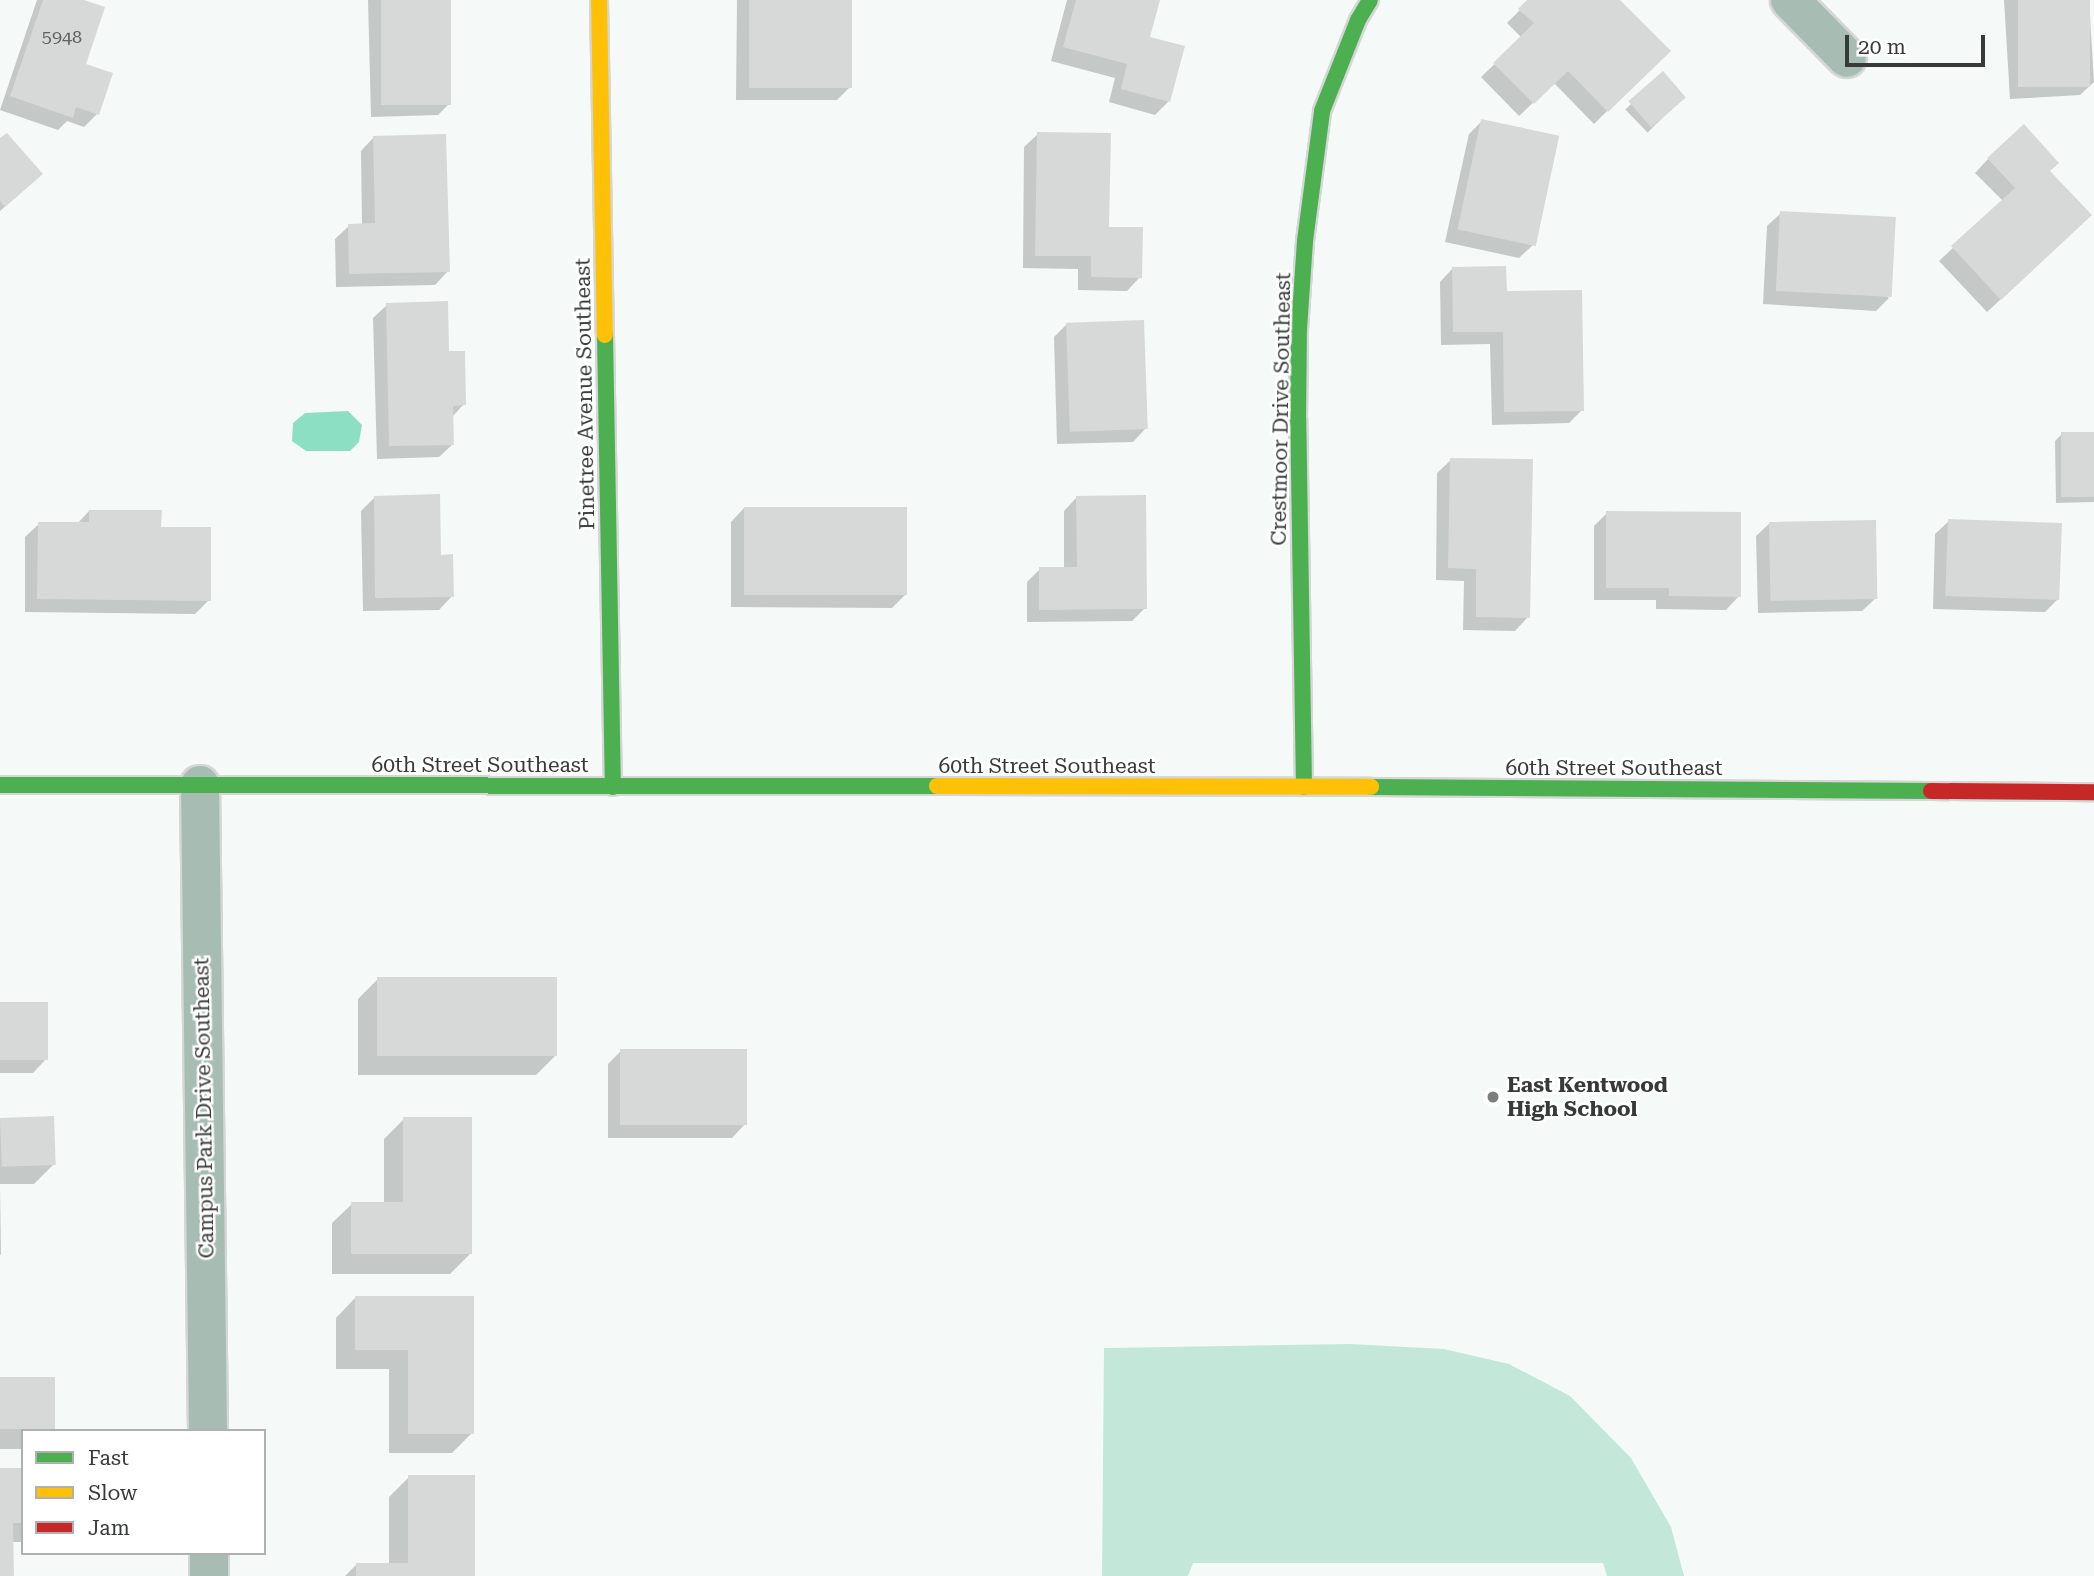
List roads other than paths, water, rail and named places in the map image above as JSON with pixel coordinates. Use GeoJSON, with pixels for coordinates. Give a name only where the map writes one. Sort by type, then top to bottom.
{"type":"FeatureCollection","features":[{"type":"Feature","properties":{"kind":"main road","name":"Pinetree Avenue Southeast"},"geometry":{"type":"LineString","coordinates":[[599,0],[613,787]]}},
{"type":"Feature","properties":{"kind":"main road","name":"Crestmoor Drive Southeast"},"geometry":{"type":"LineString","coordinates":[[1304,787],[1298,418],[1299,328],[1305,241],[1322,111],[1358,20],[1370,0]]}},
{"type":"Feature","properties":{"kind":"main road","name":"60th Street Southeast"},"geometry":{"type":"LineString","coordinates":[[0,785],[1304,787],[2094,792]]}},
{"type":"Feature","properties":{"kind":"street"},"geometry":{"type":"LineString","coordinates":[[1790,0],[1847,58]]}},
{"type":"Feature","properties":{"kind":"street","name":"Campus Park Drive Southeast"},"geometry":{"type":"LineString","coordinates":[[200,785],[208,1429]]}},
{"type":"Feature","properties":{"kind":"street"},"geometry":{"type":"LineString","coordinates":[[209,1555],[209,1576]]}},
{"type":"Feature","properties":{"kind":"place","name":"East Kentwood High School"},"geometry":{"type":"Point","coordinates":[1493,1097]}}]}
